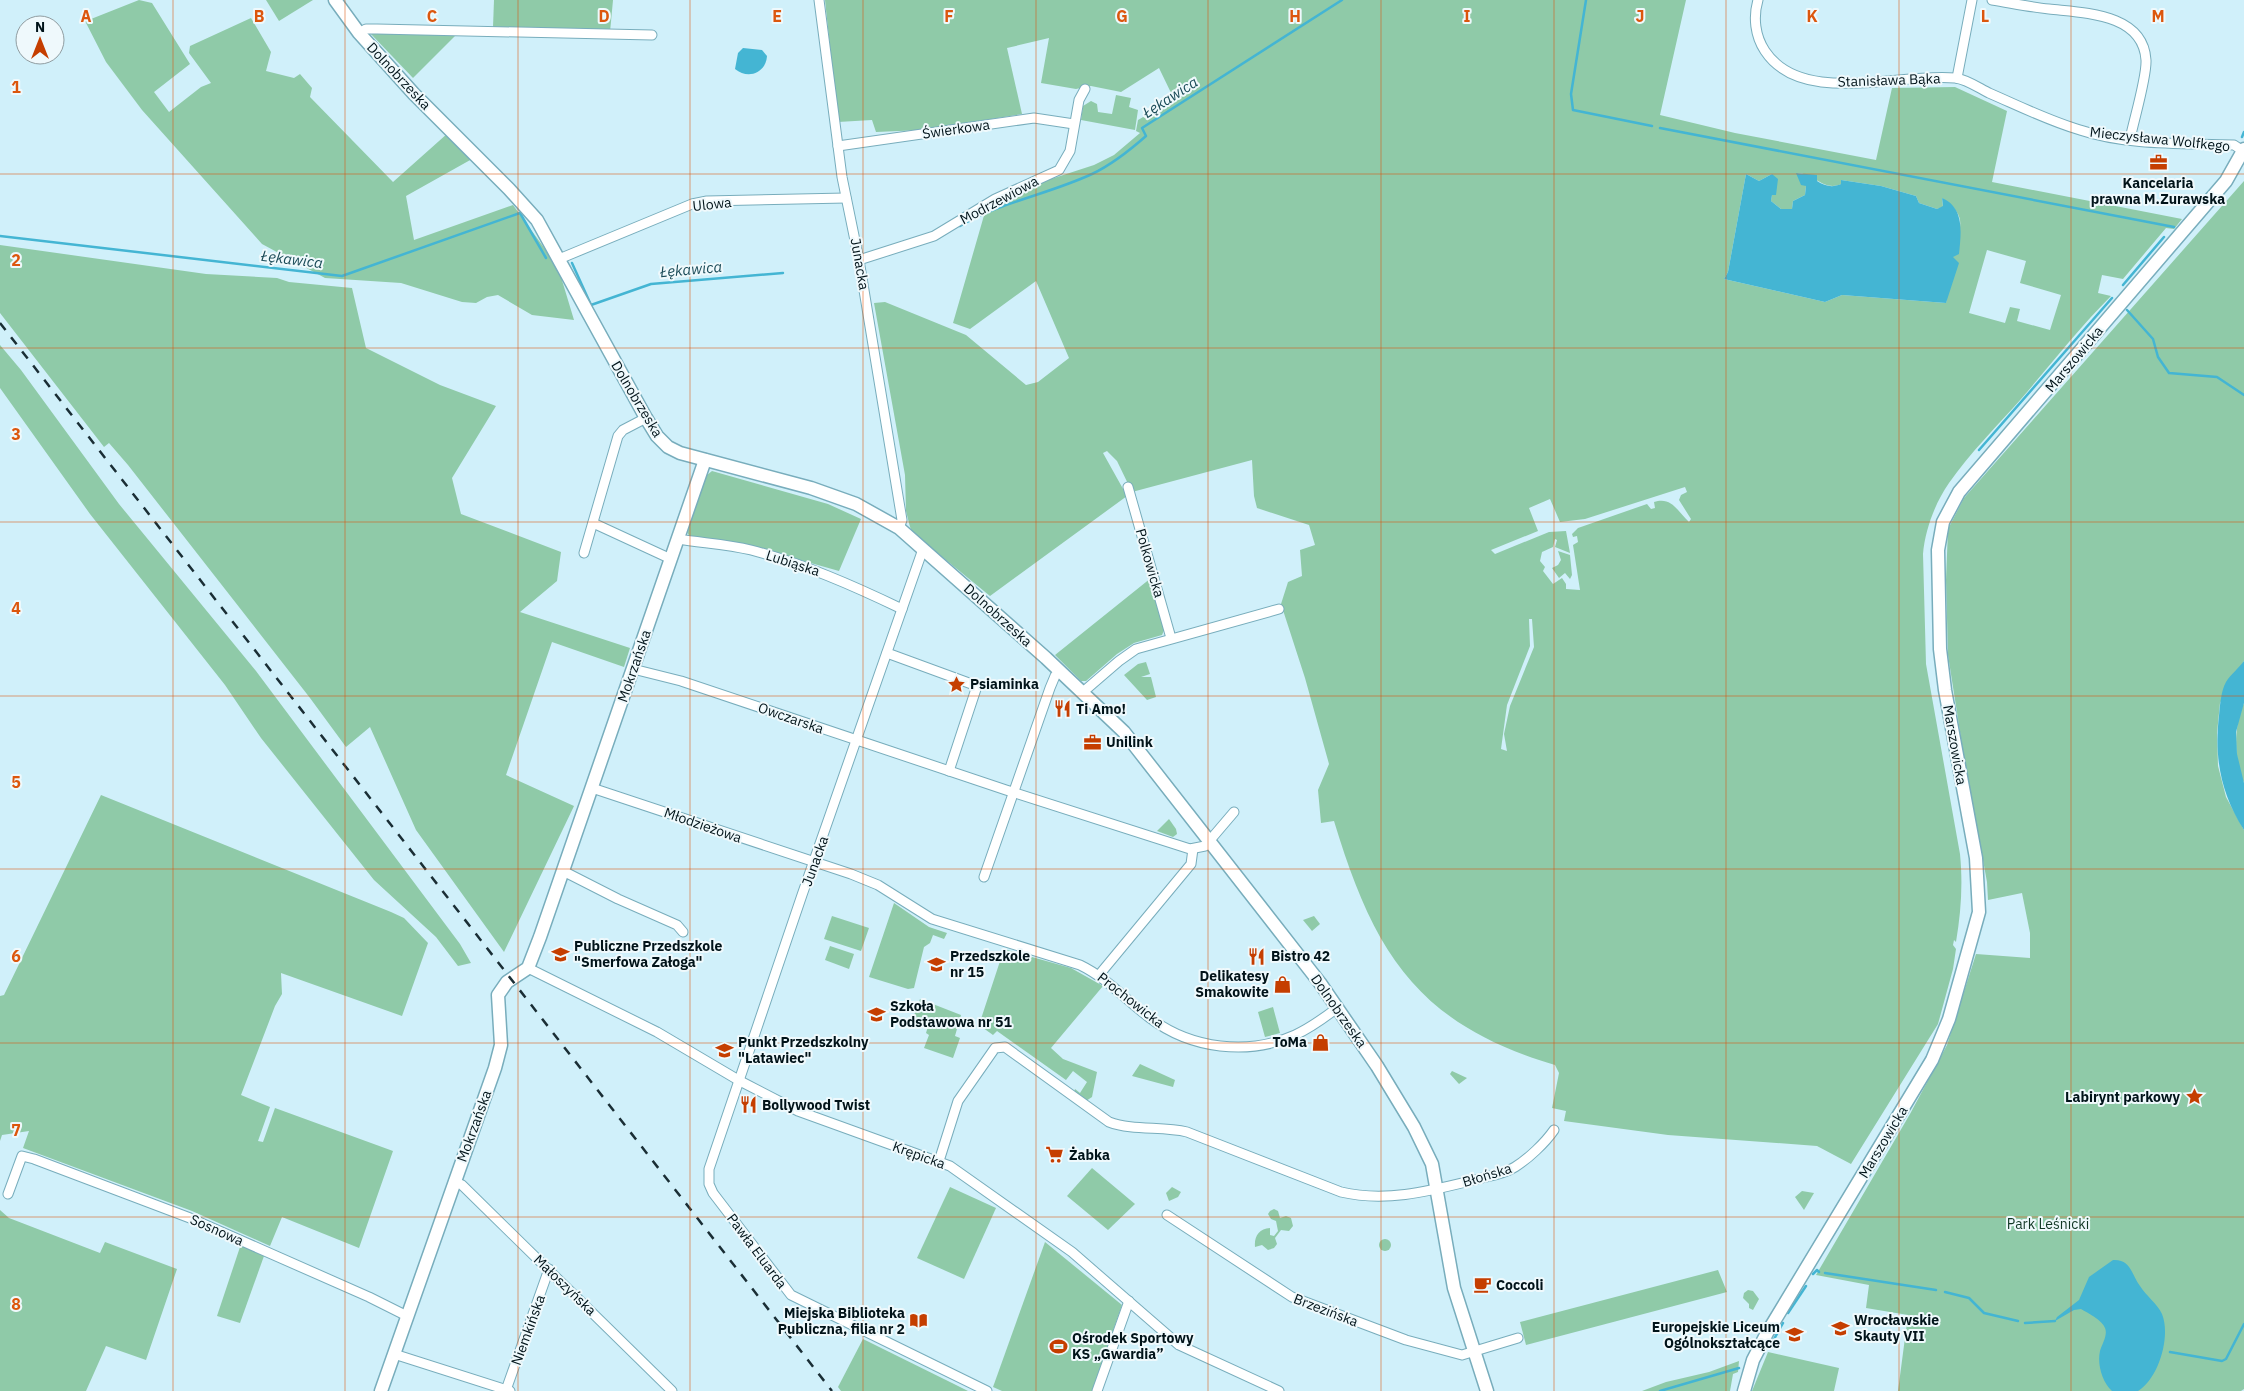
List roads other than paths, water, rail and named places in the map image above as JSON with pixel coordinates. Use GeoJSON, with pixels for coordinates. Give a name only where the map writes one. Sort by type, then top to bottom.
{"type":"FeatureCollection","features":[{"type":"Feature","properties":{"kind":"street","name":"Dolnobrzeska"},"geometry":{"type":"LineString","coordinates":[[335,0],[359,33],[414,94],[532,215],[559,259],[646,418],[657,436],[668,447],[705,460],[812,488],[856,504],[898,528],[1060,671],[1124,732],[1282,932],[1378,1066],[1414,1127],[1430,1160],[1437,1189],[1454,1288],[1487,1391]]}},
{"type":"Feature","properties":{"kind":"street","name":"Junacka"},"geometry":{"type":"LineString","coordinates":[[819,0],[846,198],[859,260],[902,520],[898,528]]}},
{"type":"Feature","properties":{"kind":"street","name":"Stanisława Bąka"},"geometry":{"type":"LineString","coordinates":[[1758,0],[1756,22],[1763,47],[1778,66],[1795,76],[1850,83],[1957,78]]}},
{"type":"Feature","properties":{"kind":"street"},"geometry":{"type":"LineString","coordinates":[[1957,78],[1972,0]]}},
{"type":"Feature","properties":{"kind":"street"},"geometry":{"type":"LineString","coordinates":[[1992,0],[2084,12],[2123,25],[2136,36],[2144,48],[2146,62],[2130,139]]}},
{"type":"Feature","properties":{"kind":"street"},"geometry":{"type":"LineString","coordinates":[[359,33],[366,29],[377,29],[652,35]]}},
{"type":"Feature","properties":{"kind":"street","name":"Mieczysława Wolfkego"},"geometry":{"type":"LineString","coordinates":[[1957,78],[2040,116],[2081,131],[2130,139],[2234,145],[2244,150]]}},
{"type":"Feature","properties":{"kind":"street","name":"Modrzewiowa"},"geometry":{"type":"LineString","coordinates":[[859,260],[934,236],[995,199],[1058,170],[1070,151],[1079,100],[1085,89]]}},
{"type":"Feature","properties":{"kind":"street","name":"Świerkowa"},"geometry":{"type":"LineString","coordinates":[[838,146],[1034,118],[1074,124]]}},
{"type":"Feature","properties":{"kind":"street","name":"Marszowicka"},"geometry":{"type":"LineString","coordinates":[[1744,1391],[1753,1360],[1767,1333],[1932,1060],[1949,1018],[1977,920],[1979,898],[1976,858],[1945,690],[1940,649],[1938,550],[1943,522],[1958,492],[2226,181],[2244,150]]}},
{"type":"Feature","properties":{"kind":"street","name":"Ulowa"},"geometry":{"type":"LineString","coordinates":[[559,259],[692,204],[707,201],[846,198]]}},
{"type":"Feature","properties":{"kind":"street"},"geometry":{"type":"LineString","coordinates":[[584,552],[618,436],[623,430],[646,418]]}},
{"type":"Feature","properties":{"kind":"street","name":"Mokrzańska"},"geometry":{"type":"LineString","coordinates":[[381,1391],[454,1181],[484,1102],[501,1045],[498,995],[507,982],[528,968],[705,460]]}},
{"type":"Feature","properties":{"kind":"street","name":"Polkowicka"},"geometry":{"type":"LineString","coordinates":[[1128,487],[1171,638]]}},
{"type":"Feature","properties":{"kind":"street"},"geometry":{"type":"LineString","coordinates":[[593,523],[671,559]]}},
{"type":"Feature","properties":{"kind":"street","name":"Lubiąska"},"geometry":{"type":"LineString","coordinates":[[678,539],[749,550],[793,562],[840,579],[902,609]]}},
{"type":"Feature","properties":{"kind":"street","name":"Junacka"},"geometry":{"type":"LineString","coordinates":[[708,1173],[923,549]]}},
{"type":"Feature","properties":{"kind":"street"},"geometry":{"type":"LineString","coordinates":[[1083,692],[1127,654],[1136,649],[1280,609]]}},
{"type":"Feature","properties":{"kind":"street"},"geometry":{"type":"LineString","coordinates":[[887,653],[977,686],[949,771]]}},
{"type":"Feature","properties":{"kind":"street","name":"Owczarska"},"geometry":{"type":"LineString","coordinates":[[633,669],[681,681],[949,771],[1193,849]]}},
{"type":"Feature","properties":{"kind":"street"},"geometry":{"type":"LineString","coordinates":[[984,877],[1050,688],[1055,676],[1060,671]]}},
{"type":"Feature","properties":{"kind":"street","name":"Młodzieżowa"},"geometry":{"type":"LineString","coordinates":[[592,788],[815,862]]}},
{"type":"Feature","properties":{"kind":"street"},"geometry":{"type":"LineString","coordinates":[[1099,975],[1191,864],[1193,849],[1205,846],[1234,812]]}},
{"type":"Feature","properties":{"kind":"street","name":"Prochowicka"},"geometry":{"type":"LineString","coordinates":[[815,862],[878,885],[932,919],[1069,961],[1099,975],[1151,1019],[1186,1038],[1218,1046],[1253,1047],[1296,1034],[1337,1008]]}},
{"type":"Feature","properties":{"kind":"street"},"geometry":{"type":"LineString","coordinates":[[563,871],[618,899],[676,925],[683,932]]}},
{"type":"Feature","properties":{"kind":"street","name":"Krępicka"},"geometry":{"type":"LineString","coordinates":[[528,968],[657,1032],[740,1082],[798,1111],[938,1161],[960,1172],[1072,1252],[1185,1349],[1280,1391]]}},
{"type":"Feature","properties":{"kind":"street","name":"Błońska"},"geometry":{"type":"LineString","coordinates":[[938,1161],[958,1101],[995,1048],[1000,1046],[1005,1047],[1085,1105],[1115,1124],[1165,1128],[1187,1132],[1341,1192],[1356,1195],[1385,1197],[1437,1189],[1513,1168],[1554,1130]]}},
{"type":"Feature","properties":{"kind":"street","name":"Sosnowa"},"geometry":{"type":"LineString","coordinates":[[8,1194],[22,1156],[190,1218],[407,1316]]}},
{"type":"Feature","properties":{"kind":"street","name":"Pawła Eluarda"},"geometry":{"type":"LineString","coordinates":[[708,1173],[713,1194],[790,1295],[987,1391]]}},
{"type":"Feature","properties":{"kind":"street","name":"Małoszyńska"},"geometry":{"type":"LineString","coordinates":[[454,1181],[462,1185],[672,1391]]}},
{"type":"Feature","properties":{"kind":"street","name":"Brzezińska"},"geometry":{"type":"LineString","coordinates":[[1167,1216],[1297,1300],[1423,1346],[1462,1355],[1518,1338]]}},
{"type":"Feature","properties":{"kind":"street","name":"Niemkińska"},"geometry":{"type":"LineString","coordinates":[[508,1390],[549,1269]]}},
{"type":"Feature","properties":{"kind":"street"},"geometry":{"type":"LineString","coordinates":[[1097,1391],[1129,1301]]}},
{"type":"Feature","properties":{"kind":"street"},"geometry":{"type":"LineString","coordinates":[[394,1354],[508,1390]]}},
{"type":"Feature","properties":{"kind":"water"},"geometry":{"type":"Polygon","coordinates":[[[743,48],[762,50],[767,56],[763,67],[756,73],[745,74],[735,69],[738,53],[743,48]]]}},
{"type":"Feature","properties":{"kind":"water"},"geometry":{"type":"Polygon","coordinates":[[[1796,173],[1817,175],[1817,181],[1829,186],[1841,184],[1841,180],[1881,186],[1916,196],[1919,203],[1937,209],[1943,206],[1942,198],[1949,202],[1955,208],[1958,215],[1961,230],[1959,254],[1953,257],[1959,263],[1946,303],[1842,295],[1825,302],[1724,279],[1728,272],[1746,174],[1759,181],[1772,174],[1778,179],[1776,195],[1772,195],[1771,201],[1781,209],[1792,209],[1793,201],[1805,195],[1806,186],[1801,185],[1796,173]]]}},
{"type":"Feature","properties":{"kind":"water"},"geometry":{"type":"Polygon","coordinates":[[[2244,661],[2244,703],[2236,732],[2237,754],[2244,783],[2244,830],[2230,803],[2221,775],[2218,731],[2223,690],[2228,679],[2244,661]]]}},
{"type":"Feature","properties":{"kind":"water"},"geometry":{"type":"Polygon","coordinates":[[[2113,1260],[2124,1262],[2130,1268],[2142,1290],[2160,1310],[2164,1323],[2164,1345],[2157,1367],[2152,1377],[2138,1391],[2112,1391],[2105,1383],[2099,1361],[2106,1331],[2098,1320],[2081,1309],[2074,1310],[2055,1321],[2057,1317],[2079,1300],[2089,1277],[2113,1260]]]}},
{"type":"Feature","properties":{"kind":"waterway","name":"Łękawica"},"geometry":{"type":"LineString","coordinates":[[960,226],[1008,204],[1076,181],[1107,166],[1146,136],[1142,128],[1342,0]]}},
{"type":"Feature","properties":{"kind":"waterway"},"geometry":{"type":"LineString","coordinates":[[1586,0],[1571,94],[1573,110],[1652,126]]}},
{"type":"Feature","properties":{"kind":"waterway"},"geometry":{"type":"LineString","coordinates":[[1660,128],[2174,227]]}},
{"type":"Feature","properties":{"kind":"waterway"},"geometry":{"type":"LineString","coordinates":[[2242,137],[2244,132]]}},
{"type":"Feature","properties":{"kind":"waterway","name":"Łękawica"},"geometry":{"type":"LineString","coordinates":[[0,236],[342,276],[520,213],[546,258]]}},
{"type":"Feature","properties":{"kind":"waterway"},"geometry":{"type":"LineString","coordinates":[[2123,285],[2164,237]]}},
{"type":"Feature","properties":{"kind":"waterway","name":"Łękawica"},"geometry":{"type":"LineString","coordinates":[[572,263],[591,305],[651,284],[783,273]]}},
{"type":"Feature","properties":{"kind":"waterway"},"geometry":{"type":"LineString","coordinates":[[1979,450],[2112,298]]}},
{"type":"Feature","properties":{"kind":"waterway"},"geometry":{"type":"LineString","coordinates":[[2127,310],[2153,339],[2158,357],[2169,373],[2217,377],[2244,395]]}},
{"type":"Feature","properties":{"kind":"waterway"},"geometry":{"type":"LineString","coordinates":[[1813,1274],[1817,1270],[1819,1272]]}},
{"type":"Feature","properties":{"kind":"waterway"},"geometry":{"type":"LineString","coordinates":[[1825,1273],[1936,1290]]}},
{"type":"Feature","properties":{"kind":"waterway"},"geometry":{"type":"LineString","coordinates":[[1788,1313],[1806,1286]]}},
{"type":"Feature","properties":{"kind":"waterway"},"geometry":{"type":"LineString","coordinates":[[1945,1292],[1969,1298],[1984,1313],[2018,1321]]}},
{"type":"Feature","properties":{"kind":"waterway"},"geometry":{"type":"LineString","coordinates":[[2025,1323],[2055,1321]]}},
{"type":"Feature","properties":{"kind":"waterway"},"geometry":{"type":"LineString","coordinates":[[1768,1343],[1773,1341],[1783,1323]]}},
{"type":"Feature","properties":{"kind":"waterway"},"geometry":{"type":"LineString","coordinates":[[2170,1352],[2222,1361],[2226,1359],[2244,1324]]}},
{"type":"Feature","properties":{"kind":"waterway"},"geometry":{"type":"LineString","coordinates":[[1660,1391],[1739,1368]]}},
{"type":"Feature","properties":{"kind":"railway"},"geometry":{"type":"LineString","coordinates":[[0,323],[832,1391]]}},
{"type":"Feature","properties":{"kind":"place","name":"Kancelaria prawna M.Zurawska"},"geometry":{"type":"Point","coordinates":[2158,163]}},
{"type":"Feature","properties":{"kind":"place","name":"Psiaminka"},"geometry":{"type":"Point","coordinates":[956,684]}},
{"type":"Feature","properties":{"kind":"place","name":"Ti Amo!"},"geometry":{"type":"Point","coordinates":[1062,709]}},
{"type":"Feature","properties":{"kind":"place","name":"Unilink"},"geometry":{"type":"Point","coordinates":[1092,742]}},
{"type":"Feature","properties":{"kind":"place","name":"Publiczne Przedszkole \"Smerfowa Załoga\""},"geometry":{"type":"Point","coordinates":[560,954]}},
{"type":"Feature","properties":{"kind":"place","name":"Bistro 42"},"geometry":{"type":"Point","coordinates":[1257,956]}},
{"type":"Feature","properties":{"kind":"place","name":"Przedszkole nr 15"},"geometry":{"type":"Point","coordinates":[936,964]}},
{"type":"Feature","properties":{"kind":"place","name":"Delikatesy Smakowite"},"geometry":{"type":"Point","coordinates":[1283,984]}},
{"type":"Feature","properties":{"kind":"place","name":"Szkoła Podstawowa nr 51"},"geometry":{"type":"Point","coordinates":[876,1014]}},
{"type":"Feature","properties":{"kind":"place","name":"ToMa"},"geometry":{"type":"Point","coordinates":[1321,1042]}},
{"type":"Feature","properties":{"kind":"place","name":"Punkt Przedszkolny \"Latawiec\""},"geometry":{"type":"Point","coordinates":[724,1050]}},
{"type":"Feature","properties":{"kind":"place","name":"Labirynt parkowy"},"geometry":{"type":"Point","coordinates":[2194,1097]}},
{"type":"Feature","properties":{"kind":"place","name":"Bollywood Twist"},"geometry":{"type":"Point","coordinates":[748,1105]}},
{"type":"Feature","properties":{"kind":"place","name":"Żabka"},"geometry":{"type":"Point","coordinates":[1055,1155]}},
{"type":"Feature","properties":{"kind":"place","name":"Coccoli"},"geometry":{"type":"Point","coordinates":[1482,1285]}},
{"type":"Feature","properties":{"kind":"place","name":"Miejska Biblioteka Publiczna, filia nr 2"},"geometry":{"type":"Point","coordinates":[919,1321]}},
{"type":"Feature","properties":{"kind":"place","name":"Wrocławskie Skauty VII"},"geometry":{"type":"Point","coordinates":[1840,1328]}},
{"type":"Feature","properties":{"kind":"place","name":"Europejskie Liceum Ogólnokształcące"},"geometry":{"type":"Point","coordinates":[1794,1335]}},
{"type":"Feature","properties":{"kind":"place","name":"Ośrodek Sportowy KS „Gwardia”"},"geometry":{"type":"Point","coordinates":[1058,1346]}},
{"type":"Feature","properties":{"kind":"park label","name":"Park Leśnicki"},"geometry":{"type":"Point","coordinates":[2048,1224]}}]}
